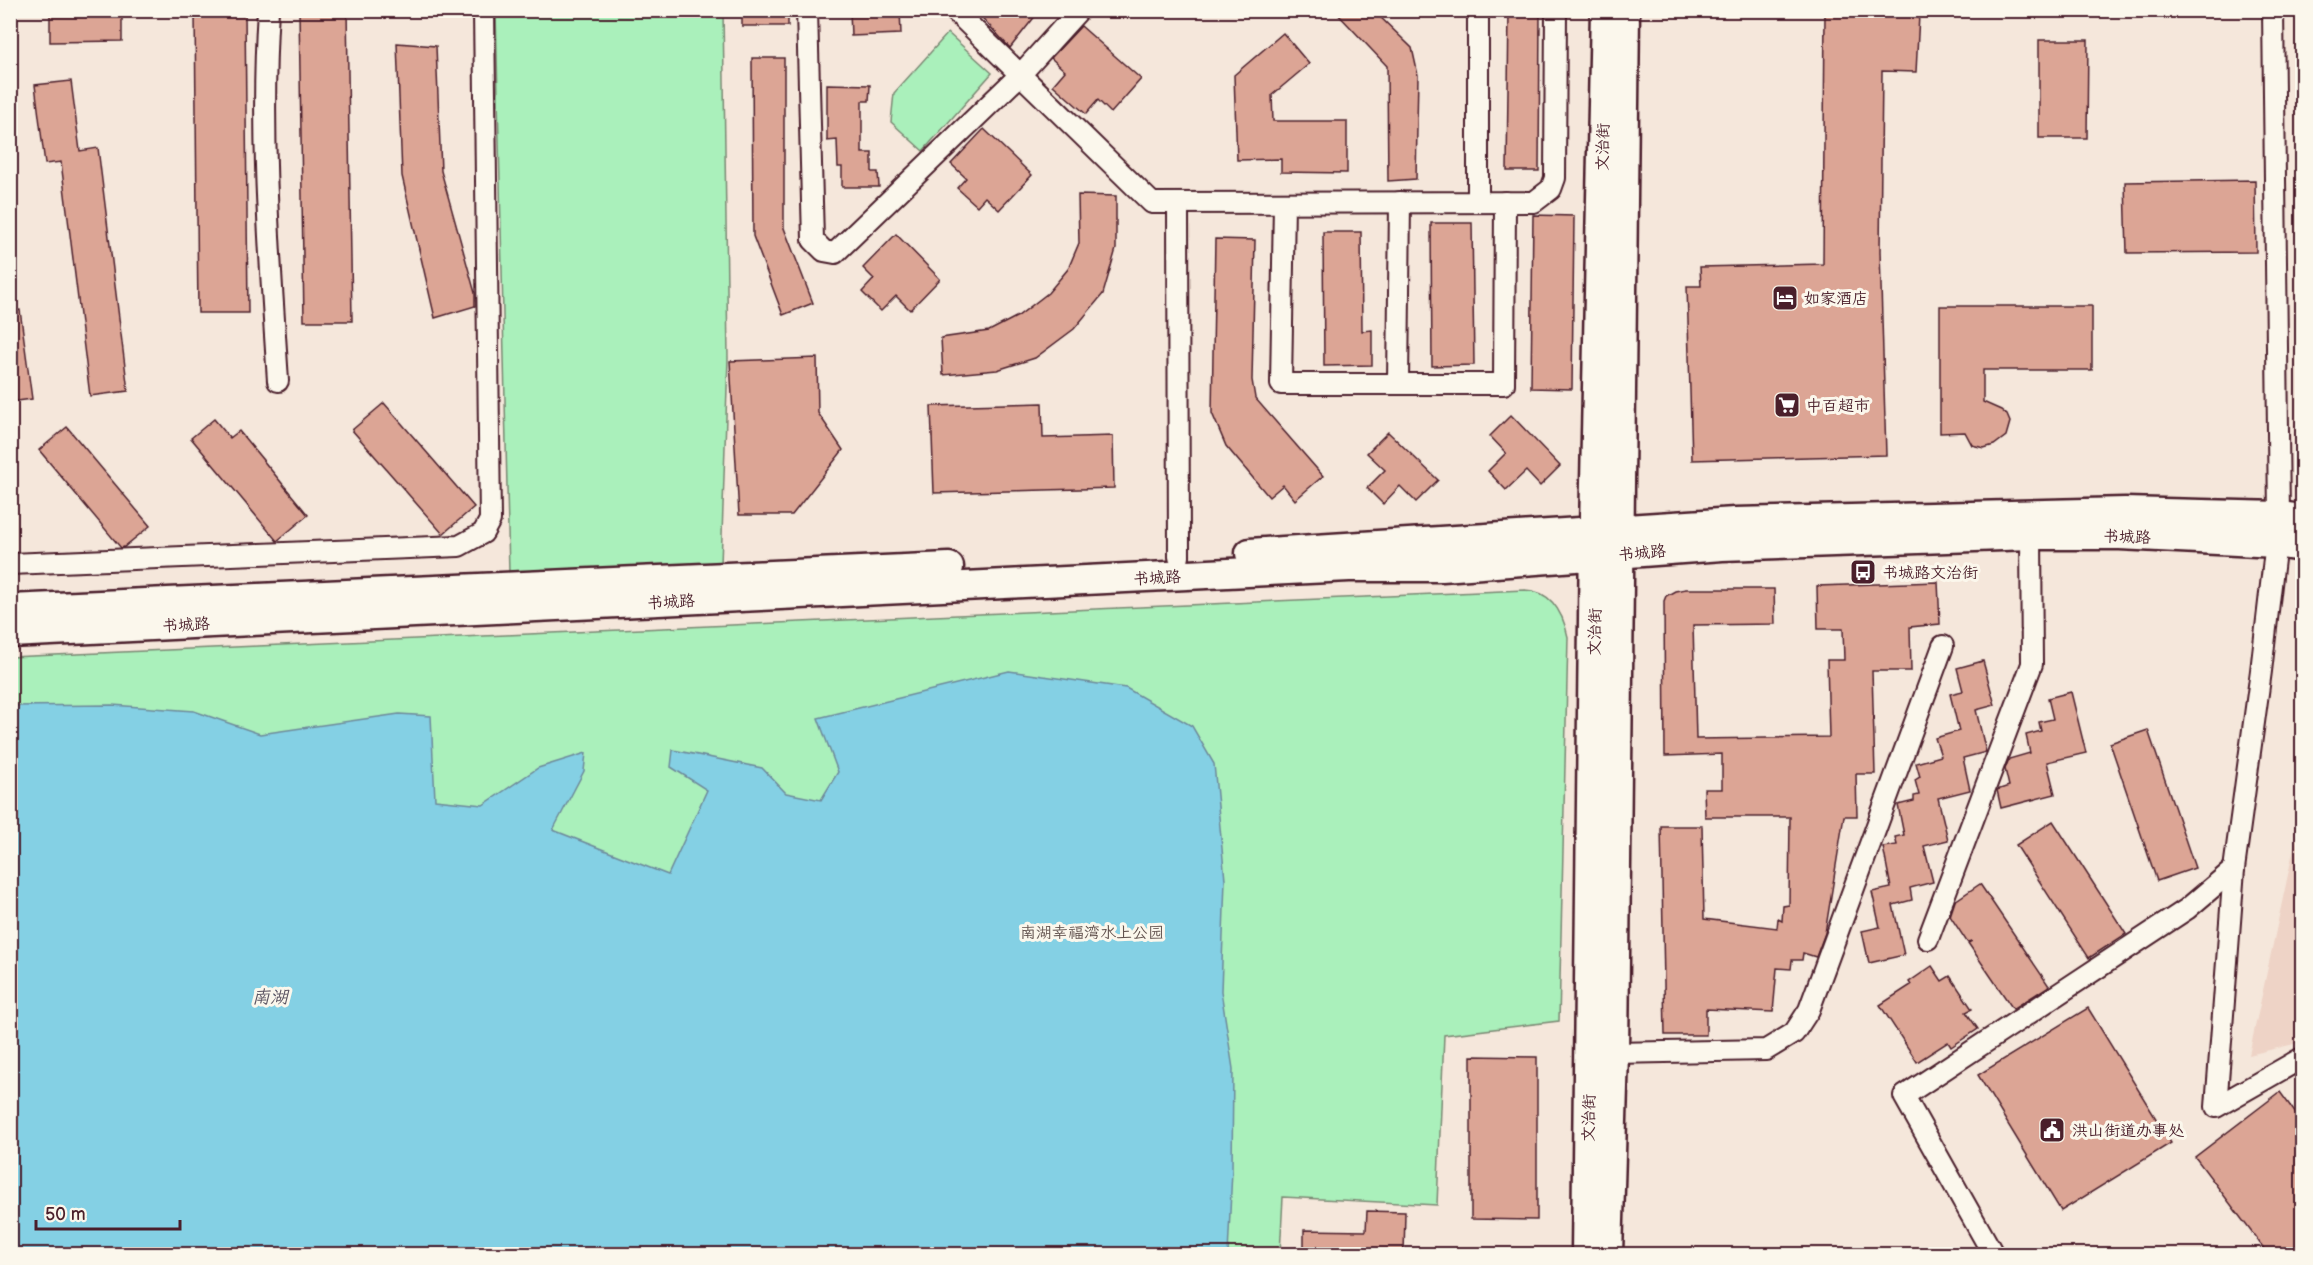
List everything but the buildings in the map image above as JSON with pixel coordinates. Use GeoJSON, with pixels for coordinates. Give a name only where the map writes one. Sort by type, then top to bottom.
{"type":"FeatureCollection","features":[{"type":"Feature","properties":{"kind":"main road","name":"文治街"},"geometry":{"type":"LineString","coordinates":[[1605,10],[1606,542],[1614,1053],[1608,1254]]}},
{"type":"Feature","properties":{"kind":"main road","name":"文治街"},"geometry":{"type":"LineString","coordinates":[[1586,1254],[1606,542],[1625,10]]}},
{"type":"Feature","properties":{"kind":"main road","name":"书城路"},"geometry":{"type":"LineString","coordinates":[[10,633],[1349,567],[1442,567],[1735,522],[2125,512],[2290,531]]}},
{"type":"Feature","properties":{"kind":"main road","name":"书城路"},"geometry":{"type":"LineString","coordinates":[[10,609],[1179,557],[1606,542],[1722,546],[2031,535],[2290,531]]}},
{"type":"Feature","properties":{"kind":"street"},"geometry":{"type":"LineString","coordinates":[[268,10],[264,71],[266,201],[278,381]]}},
{"type":"Feature","properties":{"kind":"street"},"geometry":{"type":"LineString","coordinates":[[10,564],[459,546],[483,533],[490,520],[484,10]]}},
{"type":"Feature","properties":{"kind":"street"},"geometry":{"type":"LineString","coordinates":[[807,10],[813,240],[824,250],[836,253],[1020,75],[1079,10]]}},
{"type":"Feature","properties":{"kind":"street"},"geometry":{"type":"LineString","coordinates":[[954,10],[1152,203],[1534,202],[1551,189],[1555,178],[1556,10]]}},
{"type":"Feature","properties":{"kind":"street"},"geometry":{"type":"LineString","coordinates":[[1478,10],[1478,202]]}},
{"type":"Feature","properties":{"kind":"street"},"geometry":{"type":"LineString","coordinates":[[2273,10],[2290,531],[2234,869],[2216,1107],[2302,1058]]}},
{"type":"Feature","properties":{"kind":"street"},"geometry":{"type":"LineString","coordinates":[[1398,384],[1400,202]]}},
{"type":"Feature","properties":{"kind":"street"},"geometry":{"type":"LineString","coordinates":[[1284,203],[1281,384],[1503,384],[1505,202]]}},
{"type":"Feature","properties":{"kind":"street"},"geometry":{"type":"LineString","coordinates":[[1178,203],[1179,557]]}},
{"type":"Feature","properties":{"kind":"street"},"geometry":{"type":"LineString","coordinates":[[1928,939],[2032,664],[2031,535]]}},
{"type":"Feature","properties":{"kind":"street"},"geometry":{"type":"LineString","coordinates":[[1614,1053],[1766,1050],[1794,1033],[1809,1010],[1943,646]]}},
{"type":"Feature","properties":{"kind":"street"},"geometry":{"type":"LineString","coordinates":[[1993,1254],[1904,1096],[2187,909],[2234,869]]}},
{"type":"Feature","properties":{"kind":"shaded area"},"geometry":{"type":"Polygon","coordinates":[[[2302,810],[2302,1042],[2249,1055],[2302,810]]]}},
{"type":"Feature","properties":{"kind":"green space"},"geometry":{"type":"Polygon","coordinates":[[[496,11],[723,11],[728,358],[721,565],[509,573],[496,11]]]}},
{"type":"Feature","properties":{"kind":"green space"},"geometry":{"type":"Polygon","coordinates":[[[948,33],[992,73],[923,151],[891,122],[894,93],[948,33]]]}},
{"type":"Feature","properties":{"kind":"green space","name":"南湖"},"geometry":{"type":"Polygon","coordinates":[[[1525,590],[1542,594],[1549,599],[1563,620],[1568,637],[1559,1021],[1444,1035],[1437,1205],[1283,1197],[1280,1254],[11,1254],[10,657],[1525,590]]]}},
{"type":"Feature","properties":{"kind":"water","name":"南湖"},"geometry":{"type":"Polygon","coordinates":[[[1009,671],[1126,688],[1192,726],[1214,764],[1225,880],[1221,991],[1233,1069],[1228,1254],[11,1254],[11,706],[112,705],[194,711],[260,734],[399,714],[431,716],[435,800],[483,805],[538,768],[586,753],[584,771],[553,830],[668,875],[707,790],[671,767],[673,750],[762,768],[786,793],[821,800],[838,772],[818,718],[1009,671]]]}},
{"type":"Feature","properties":{"kind":"place","name":"如家酒店"},"geometry":{"type":"Point","coordinates":[1785,298]}},
{"type":"Feature","properties":{"kind":"place","name":"中百超市"},"geometry":{"type":"Point","coordinates":[1787,405]}},
{"type":"Feature","properties":{"kind":"place","name":"书城路文治街"},"geometry":{"type":"Point","coordinates":[1863,572]}},
{"type":"Feature","properties":{"kind":"place","name":"洪山街道办事处"},"geometry":{"type":"Point","coordinates":[2052,1130]}},
{"type":"Feature","properties":{"kind":"park label","name":"南湖幸福湾水上公园"},"geometry":{"type":"Point","coordinates":[1092,932]}}]}
